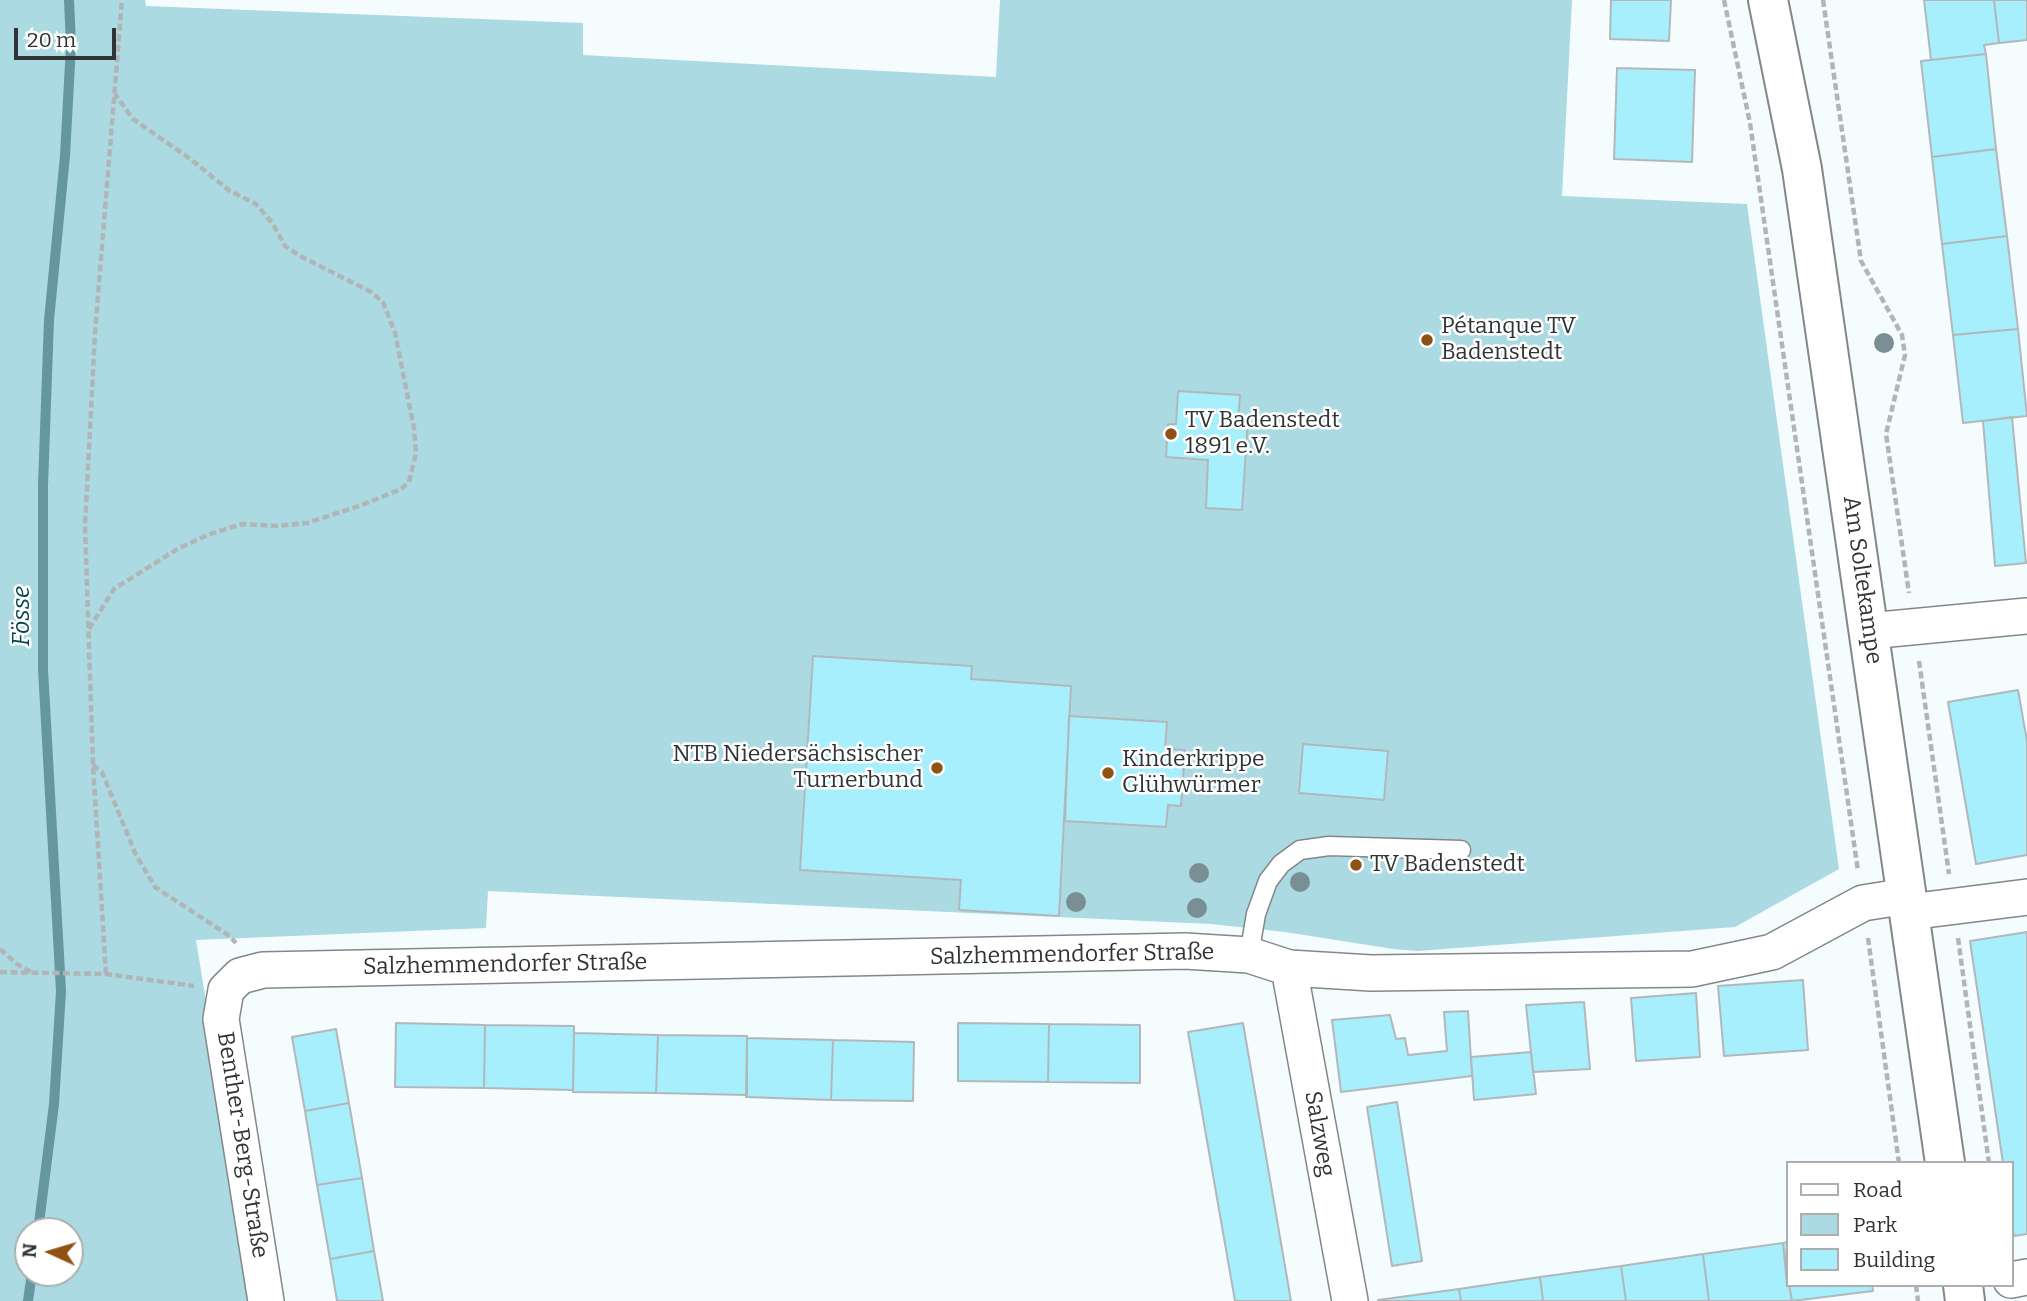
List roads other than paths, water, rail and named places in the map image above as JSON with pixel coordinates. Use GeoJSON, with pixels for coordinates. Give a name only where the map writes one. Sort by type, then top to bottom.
{"type":"FeatureCollection","features":[{"type":"Feature","properties":{"kind":"street","name":"Am Soltekampe"},"geometry":{"type":"LineString","coordinates":[[1768,0],[1802,169],[1945,1161]]}},
{"type":"Feature","properties":{"kind":"street"},"geometry":{"type":"LineString","coordinates":[[1870,631],[2027,617]]}},
{"type":"Feature","properties":{"kind":"street","name":"Salzhemmendorfer Straße"},"geometry":{"type":"LineString","coordinates":[[226,990],[240,976],[263,970],[1185,951],[1249,955],[1289,968],[1371,973],[1692,969],[1772,952],[1863,903],[1953,905],[2027,897]]}},
{"type":"Feature","properties":{"kind":"street","name":"Salzweg"},"geometry":{"type":"LineString","coordinates":[[1289,968],[1350,1301]]}},
{"type":"Feature","properties":{"kind":"street","name":"Benther-Berg-Straße"},"geometry":{"type":"LineString","coordinates":[[226,990],[222,1019],[266,1301]]}},
{"type":"Feature","properties":{"kind":"lane"},"geometry":{"type":"LineString","coordinates":[[1249,955],[1256,914],[1268,881],[1281,864],[1300,850],[1329,846],[1461,850]]}},
{"type":"Feature","properties":{"kind":"waterway","name":"Fösse"},"geometry":{"type":"LineString","coordinates":[[40,1217],[54,1104],[61,991],[43,669],[43,485],[49,320],[65,156],[71,45],[69,0]]}},
{"type":"Feature","properties":{"kind":"waterway","name":"Fösse"},"geometry":{"type":"LineString","coordinates":[[28,1301],[30,1287]]}},
{"type":"Feature","properties":{"kind":"place","name":"Pétanque TV Badenstedt"},"geometry":{"type":"Point","coordinates":[1427,340]}},
{"type":"Feature","properties":{"kind":"place","name":"TV Badenstedt 1891 e.V."},"geometry":{"type":"Point","coordinates":[1171,434]}},
{"type":"Feature","properties":{"kind":"place","name":"NTB Niedersächsischer Turnerbund"},"geometry":{"type":"Point","coordinates":[937,768]}},
{"type":"Feature","properties":{"kind":"place","name":"Kinderkrippe Glühwürmer"},"geometry":{"type":"Point","coordinates":[1108,773]}},
{"type":"Feature","properties":{"kind":"place","name":"TV Badenstedt"},"geometry":{"type":"Point","coordinates":[1356,865]}}]}
